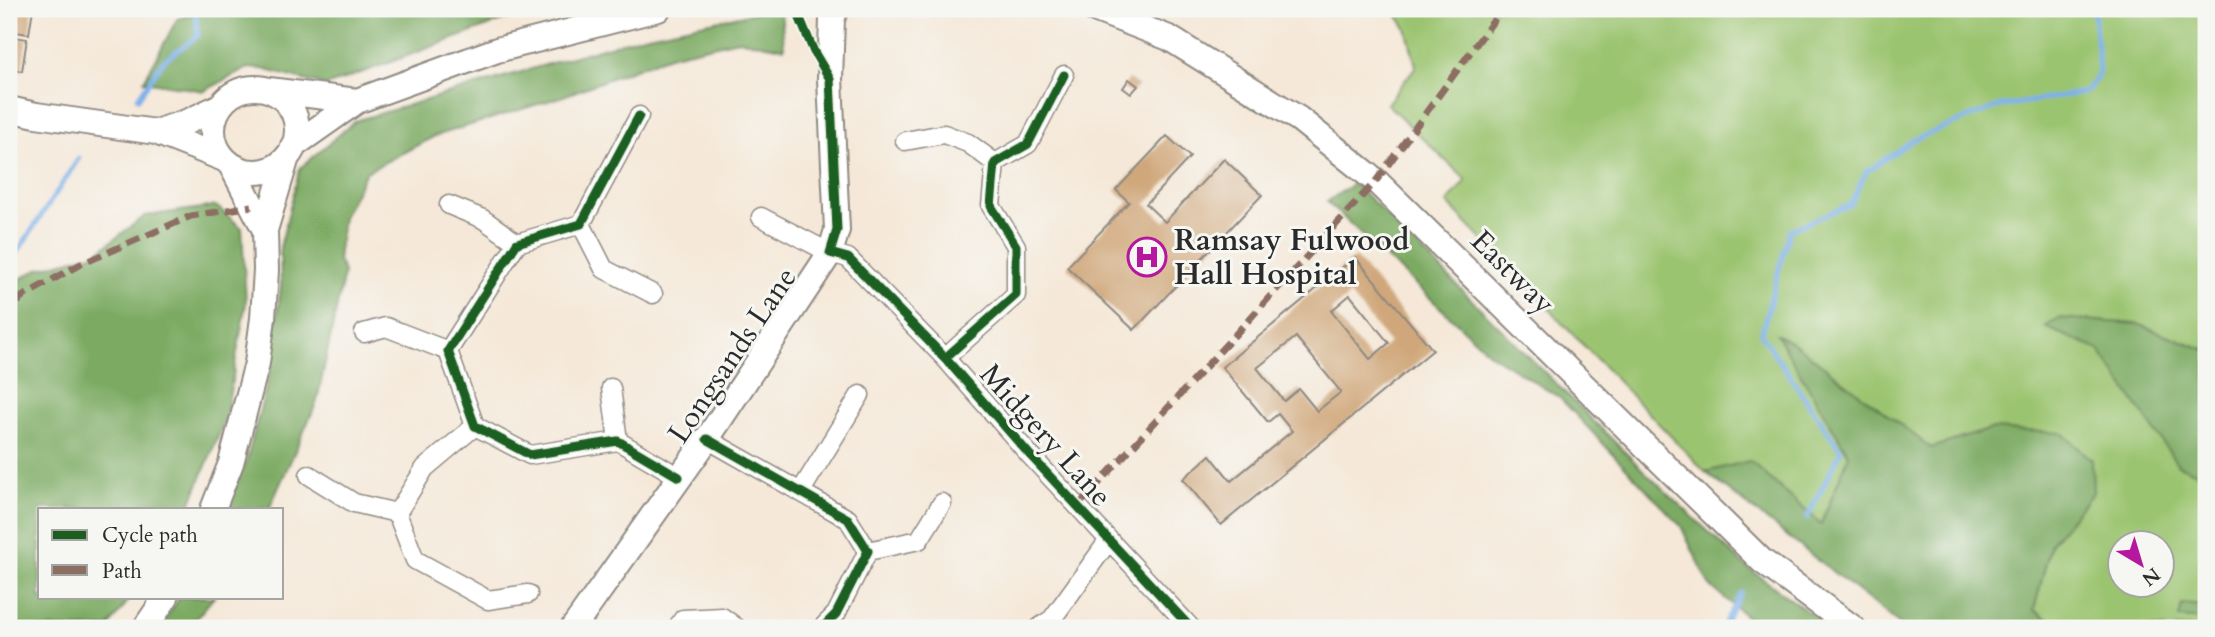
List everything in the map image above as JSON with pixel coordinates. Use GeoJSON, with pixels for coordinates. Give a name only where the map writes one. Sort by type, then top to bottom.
{"type":"FeatureCollection","features":[{"type":"Feature","properties":{"kind":"main road"},"geometry":{"type":"LineString","coordinates":[[9,109],[156,132],[242,170],[267,170],[357,101],[498,50],[659,9]]}},
{"type":"Feature","properties":{"kind":"main road","name":"Eastway"},"geometry":{"type":"LineString","coordinates":[[1094,9],[1169,38],[1299,119],[1348,158],[1376,181],[1762,561],[1853,628]]}},
{"type":"Feature","properties":{"kind":"main road","name":"Longsands Lane"},"geometry":{"type":"LineString","coordinates":[[573,628],[706,439],[830,253],[837,230],[830,79],[831,12]]}},
{"type":"Feature","properties":{"kind":"main road"},"geometry":{"type":"LineString","coordinates":[[156,132],[190,121],[220,106],[230,96],[242,90],[256,88],[357,101]]}},
{"type":"Feature","properties":{"kind":"main road"},"geometry":{"type":"LineString","coordinates":[[213,508],[231,463],[257,363],[266,282],[265,230],[296,132],[290,107],[281,97],[269,90]]}},
{"type":"Feature","properties":{"kind":"main road"},"geometry":{"type":"LineString","coordinates":[[220,106],[212,133],[216,147],[228,162],[265,230]]}},
{"type":"Feature","properties":{"kind":"main road"},"geometry":{"type":"LineString","coordinates":[[145,628],[165,598]]}},
{"type":"Feature","properties":{"kind":"street"},"geometry":{"type":"LineString","coordinates":[[995,163],[1028,144],[1064,75]]}},
{"type":"Feature","properties":{"kind":"street"},"geometry":{"type":"LineString","coordinates":[[449,351],[517,243],[581,225],[639,116]]}},
{"type":"Feature","properties":{"kind":"street"},"geometry":{"type":"LineString","coordinates":[[905,141],[944,134],[968,143],[995,163]]}},
{"type":"Feature","properties":{"kind":"street"},"geometry":{"type":"LineString","coordinates":[[945,358],[1016,295],[1016,246],[991,206],[995,163]]}},
{"type":"Feature","properties":{"kind":"street"},"geometry":{"type":"LineString","coordinates":[[449,205],[483,219],[517,243]]}},
{"type":"Feature","properties":{"kind":"street","name":"Midgery Lane"},"geometry":{"type":"LineString","coordinates":[[761,217],[830,253],[848,258],[945,358],[1029,454],[1191,628]]}},
{"type":"Feature","properties":{"kind":"street"},"geometry":{"type":"LineString","coordinates":[[581,225],[604,269],[653,294]]}},
{"type":"Feature","properties":{"kind":"street"},"geometry":{"type":"LineString","coordinates":[[364,333],[386,327],[449,351]]}},
{"type":"Feature","properties":{"kind":"street"},"geometry":{"type":"LineString","coordinates":[[449,351],[475,426],[530,455],[618,441],[679,477]]}},
{"type":"Feature","properties":{"kind":"street"},"geometry":{"type":"LineString","coordinates":[[611,388],[618,441]]}},
{"type":"Feature","properties":{"kind":"street"},"geometry":{"type":"LineString","coordinates":[[801,491],[860,395]]}},
{"type":"Feature","properties":{"kind":"street"},"geometry":{"type":"LineString","coordinates":[[397,513],[425,468],[475,426]]}},
{"type":"Feature","properties":{"kind":"street"},"geometry":{"type":"LineString","coordinates":[[706,439],[848,519],[868,551]]}},
{"type":"Feature","properties":{"kind":"street"},"geometry":{"type":"LineString","coordinates":[[309,475],[354,503],[397,513]]}},
{"type":"Feature","properties":{"kind":"street"},"geometry":{"type":"LineString","coordinates":[[868,551],[919,540],[942,503]]}},
{"type":"Feature","properties":{"kind":"street"},"geometry":{"type":"LineString","coordinates":[[397,513],[415,560],[488,600],[528,594]]}},
{"type":"Feature","properties":{"kind":"street"},"geometry":{"type":"LineString","coordinates":[[1051,625],[1109,540]]}},
{"type":"Feature","properties":{"kind":"street"},"geometry":{"type":"LineString","coordinates":[[822,628],[836,614],[868,551]]}},
{"type":"Feature","properties":{"kind":"street"},"geometry":{"type":"LineString","coordinates":[[677,628],[683,619],[722,617],[737,628]]}},
{"type":"Feature","properties":{"kind":"green space"},"geometry":{"type":"Polygon","coordinates":[[[207,9],[534,9],[326,86],[263,69],[248,68],[204,91],[144,81],[177,19],[207,9]]]}},
{"type":"Feature","properties":{"kind":"green space"},"geometry":{"type":"Polygon","coordinates":[[[781,9],[784,48],[738,40],[669,56],[558,98],[435,136],[366,172],[343,217],[338,260],[344,273],[317,401],[312,413],[269,508],[224,508],[247,459],[269,376],[281,286],[280,247],[300,168],[355,121],[643,36],[781,9]]]}},
{"type":"Feature","properties":{"kind":"green space"},"geometry":{"type":"Polygon","coordinates":[[[1393,9],[2206,9],[2206,628],[2060,628],[2034,610],[2051,543],[2093,492],[1991,429],[1931,448],[1792,342],[1778,336],[1849,455],[1821,525],[1750,461],[1705,472],[1447,203],[1466,180],[1387,104],[1416,66],[1406,28],[1393,9]]]}},
{"type":"Feature","properties":{"kind":"green space"},"geometry":{"type":"Polygon","coordinates":[[[1354,183],[1647,474],[1744,565],[1830,628],[1760,628],[1709,585],[1681,526],[1560,398],[1490,354],[1327,202],[1354,183]]]}},
{"type":"Feature","properties":{"kind":"green space"},"geometry":{"type":"Polygon","coordinates":[[[216,206],[242,228],[246,303],[225,420],[188,508],[38,508],[38,598],[130,598],[108,628],[9,628],[9,285],[38,269],[96,253],[145,216],[216,206]]]}},
{"type":"Feature","properties":{"kind":"green space"},"geometry":{"type":"Polygon","coordinates":[[[2059,318],[2138,324],[2206,350],[2206,477],[2178,465],[2099,350],[2045,327],[2059,318]]]}},
{"type":"Feature","properties":{"kind":"green space"},"geometry":{"type":"Polygon","coordinates":[[[1777,335],[1792,342],[1931,448],[1991,429],[2062,433],[2092,460],[2093,492],[2051,543],[2034,610],[2060,628],[1905,628],[1705,472],[1750,461],[1821,524],[1849,455],[1777,335]]]}},
{"type":"Feature","properties":{"kind":"green space"},"geometry":{"type":"Polygon","coordinates":[[[179,598],[213,598],[188,628],[159,628],[179,598]]]}},
{"type":"Feature","properties":{"kind":"green space"},"geometry":{"type":"Polygon","coordinates":[[[2182,604],[2206,606],[2206,620],[2179,618],[2182,604]]]}},
{"type":"Feature","properties":{"kind":"building"},"geometry":{"type":"Polygon","coordinates":[[[9,9],[33,9],[29,34],[9,31],[9,9]]]}},
{"type":"Feature","properties":{"kind":"building"},"geometry":{"type":"Polygon","coordinates":[[[9,36],[27,39],[22,71],[9,69],[9,36]]]}},
{"type":"Feature","properties":{"kind":"building"},"geometry":{"type":"Polygon","coordinates":[[[1129,79],[1138,86],[1131,94],[1123,88],[1129,79]]]}},
{"type":"Feature","properties":{"kind":"building"},"geometry":{"type":"Polygon","coordinates":[[[1167,136],[1190,157],[1146,204],[1165,222],[1224,159],[1262,195],[1134,330],[1067,267],[1129,202],[1116,190],[1167,136]]]}},
{"type":"Feature","properties":{"kind":"building"},"geometry":{"type":"Polygon","coordinates":[[[1355,257],[1433,350],[1221,525],[1183,479],[1210,455],[1231,481],[1292,431],[1278,414],[1268,422],[1222,367],[1355,257]],[[1350,295],[1331,311],[1370,359],[1389,343],[1350,295]],[[1296,337],[1257,368],[1284,401],[1299,389],[1317,411],[1341,392],[1296,337]]]}},
{"type":"Feature","properties":{"kind":"waterway"},"geometry":{"type":"LineString","coordinates":[[138,98],[164,60],[198,36],[195,9]]}},
{"type":"Feature","properties":{"kind":"waterway"},"geometry":{"type":"LineString","coordinates":[[1807,518],[1841,451],[1761,334],[1790,230],[1851,204],[1866,172],[1913,140],[1996,107],[2086,92],[2099,74],[2094,9]]}},
{"type":"Feature","properties":{"kind":"waterway"},"geometry":{"type":"LineString","coordinates":[[9,265],[79,158]]}},
{"type":"Feature","properties":{"kind":"waterway"},"geometry":{"type":"LineString","coordinates":[[1722,628],[1741,593]]}},
{"type":"Feature","properties":{"kind":"marked path"},"geometry":{"type":"LineString","coordinates":[[1077,507],[1376,181],[1502,9]]}},
{"type":"Feature","properties":{"kind":"marked path"},"geometry":{"type":"LineString","coordinates":[[9,322],[20,298],[79,265],[191,216],[252,206]]}},
{"type":"Feature","properties":{"kind":"cycle path"},"geometry":{"type":"LineString","coordinates":[[796,9],[814,52],[830,79],[837,230],[830,253],[848,258],[945,358],[1029,454],[1191,628]]}},
{"type":"Feature","properties":{"kind":"cycle path"},"geometry":{"type":"LineString","coordinates":[[945,358],[1016,295],[1016,246],[991,206],[995,163],[1028,144],[1064,75]]}},
{"type":"Feature","properties":{"kind":"cycle path"},"geometry":{"type":"LineString","coordinates":[[639,116],[581,224],[517,243],[448,351],[475,426],[530,455],[618,441],[679,477]]}},
{"type":"Feature","properties":{"kind":"cycle path"},"geometry":{"type":"LineString","coordinates":[[707,439],[848,519],[868,551],[836,614],[822,628]]}},
{"type":"Feature","properties":{"kind":"place","name":"Ramsay Fulwood Hall Hospital"},"geometry":{"type":"Point","coordinates":[1147,257]}}]}
